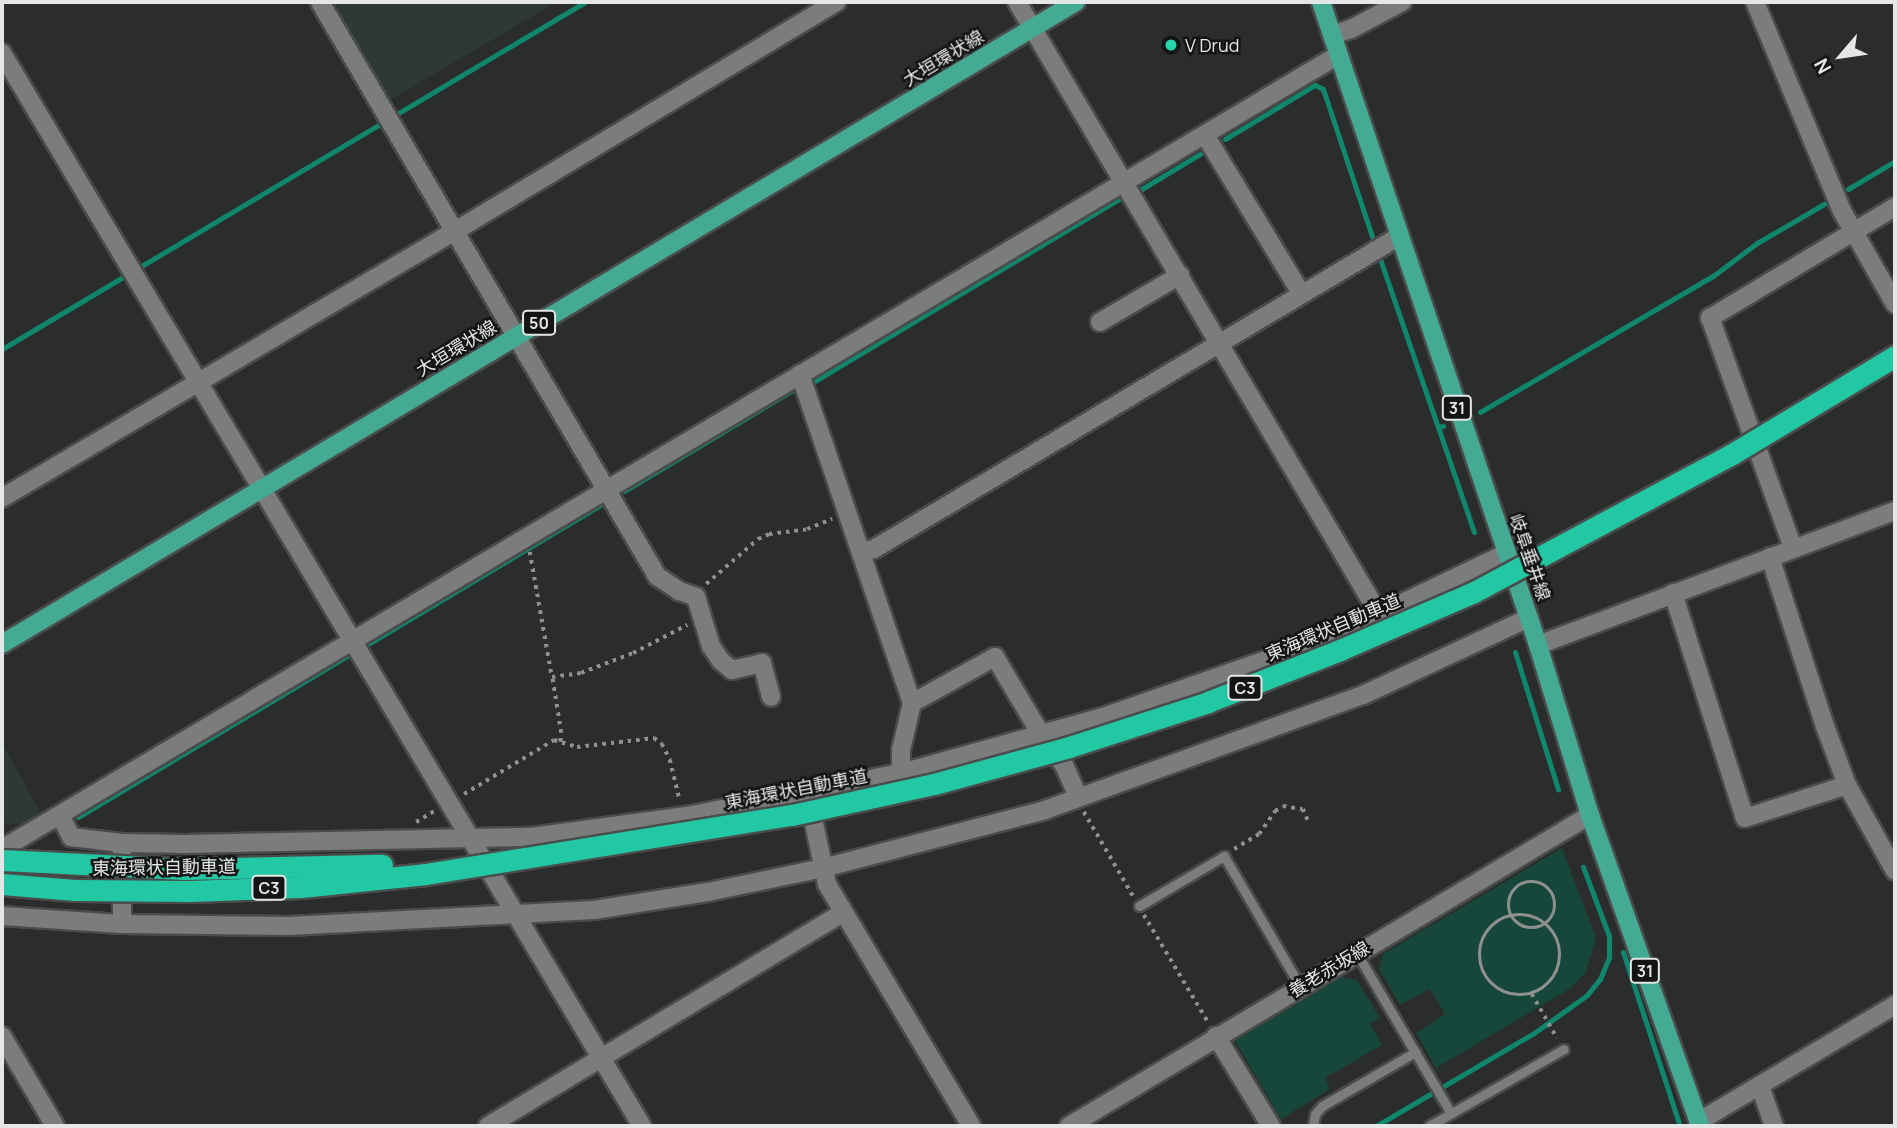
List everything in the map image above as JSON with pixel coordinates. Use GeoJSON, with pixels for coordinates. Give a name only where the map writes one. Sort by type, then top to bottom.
{"type":"FeatureCollection","features":[{"type":"Feature","properties":{"kind":"highway","name":"東海環状自動車道"},"geometry":{"type":"LineString","coordinates":[[2,884],[126,891],[301,887],[426,874],[792,815],[934,784],[1069,747],[1208,702],[1340,650],[1472,593],[1721,460],[1895,356]]}},
{"type":"Feature","properties":{"kind":"highway","name":"東海環状自動車道"},"geometry":{"type":"LineString","coordinates":[[2,860],[171,869],[296,869],[534,856]]}},
{"type":"Feature","properties":{"kind":"main road","name":"大垣環状線"},"geometry":{"type":"LineString","coordinates":[[2,643],[1076,2]]}},
{"type":"Feature","properties":{"kind":"main road","name":"岐阜垂井線"},"geometry":{"type":"LineString","coordinates":[[1321,2],[1505,554],[1538,645],[1590,815],[1699,1124]]}},
{"type":"Feature","properties":{"kind":"street"},"geometry":{"type":"LineString","coordinates":[[320,2],[657,576],[679,591],[696,597],[710,646],[732,670],[762,663],[771,697]]}},
{"type":"Feature","properties":{"kind":"street"},"geometry":{"type":"LineString","coordinates":[[2,498],[836,2]]}},
{"type":"Feature","properties":{"kind":"street"},"geometry":{"type":"LineString","coordinates":[[1017,2],[1220,341],[1379,614]]}},
{"type":"Feature","properties":{"kind":"street"},"geometry":{"type":"LineString","coordinates":[[1332,35],[1351,29],[1402,2]]}},
{"type":"Feature","properties":{"kind":"street"},"geometry":{"type":"LineString","coordinates":[[1755,2],[1829,182],[1895,304]]}},
{"type":"Feature","properties":{"kind":"street"},"geometry":{"type":"LineString","coordinates":[[2,53],[642,1126]]}},
{"type":"Feature","properties":{"kind":"street"},"geometry":{"type":"LineString","coordinates":[[2,849],[353,643],[1338,55]]}},
{"type":"Feature","properties":{"kind":"street"},"geometry":{"type":"LineString","coordinates":[[1205,135],[1301,293]]}},
{"type":"Feature","properties":{"kind":"street"},"geometry":{"type":"LineString","coordinates":[[1793,548],[1710,318],[1895,207]]}},
{"type":"Feature","properties":{"kind":"street"},"geometry":{"type":"LineString","coordinates":[[862,551],[874,549],[1400,236]]}},
{"type":"Feature","properties":{"kind":"street"},"geometry":{"type":"LineString","coordinates":[[1100,322],[1180,275]]}},
{"type":"Feature","properties":{"kind":"street"},"geometry":{"type":"LineString","coordinates":[[800,374],[912,703],[901,750],[901,773]]}},
{"type":"Feature","properties":{"kind":"street"},"geometry":{"type":"LineString","coordinates":[[1538,645],[1895,511]]}},
{"type":"Feature","properties":{"kind":"street"},"geometry":{"type":"LineString","coordinates":[[60,816],[71,837],[122,843],[470,840],[531,836],[683,816],[807,794],[901,773],[1042,736],[1196,686],[1379,614],[1505,554]]}},
{"type":"Feature","properties":{"kind":"street"},"geometry":{"type":"LineString","coordinates":[[1770,557],[1847,785],[1895,872]]}},
{"type":"Feature","properties":{"kind":"street"},"geometry":{"type":"LineString","coordinates":[[1673,593],[1745,818],[1847,785]]}},
{"type":"Feature","properties":{"kind":"street"},"geometry":{"type":"LineString","coordinates":[[2,916],[122,924],[289,926],[594,910],[708,892],[823,868],[942,838],[1079,798],[1363,695],[1529,618]]}},
{"type":"Feature","properties":{"kind":"street"},"geometry":{"type":"LineString","coordinates":[[912,703],[995,657],[1042,736],[1064,765],[1079,798]]}},
{"type":"Feature","properties":{"kind":"street"},"geometry":{"type":"LineString","coordinates":[[807,794],[827,884],[971,1126]]}},
{"type":"Feature","properties":{"kind":"street","name":"養老赤坂線"},"geometry":{"type":"LineString","coordinates":[[1069,1126],[1590,815]]}},
{"type":"Feature","properties":{"kind":"street"},"geometry":{"type":"LineString","coordinates":[[122,843],[122,924]]}},
{"type":"Feature","properties":{"kind":"street"},"geometry":{"type":"LineString","coordinates":[[488,1126],[844,912]]}},
{"type":"Feature","properties":{"kind":"street"},"geometry":{"type":"LineString","coordinates":[[1699,1124],[1895,1005]]}},
{"type":"Feature","properties":{"kind":"street"},"geometry":{"type":"LineString","coordinates":[[1216,1036],[1271,1126]]}},
{"type":"Feature","properties":{"kind":"street"},"geometry":{"type":"LineString","coordinates":[[2,1037],[55,1126]]}},
{"type":"Feature","properties":{"kind":"street"},"geometry":{"type":"LineString","coordinates":[[1760,1086],[1774,1126]]}},
{"type":"Feature","properties":{"kind":"lane"},"geometry":{"type":"LineString","coordinates":[[1139,906],[1224,856],[1300,986]]}},
{"type":"Feature","properties":{"kind":"lane"},"geometry":{"type":"LineString","coordinates":[[1356,953],[1451,1113]]}},
{"type":"Feature","properties":{"kind":"lane"},"geometry":{"type":"LineString","coordinates":[[1429,1126],[1564,1049]]}},
{"type":"Feature","properties":{"kind":"lane"},"geometry":{"type":"LineString","coordinates":[[1313,1126],[1315,1114],[1322,1106],[1415,1052]]}},
{"type":"Feature","properties":{"kind":"path"},"geometry":{"type":"LineString","coordinates":[[696,597],[736,556],[758,539],[769,534],[807,529],[848,512]]}},
{"type":"Feature","properties":{"kind":"path"},"geometry":{"type":"LineString","coordinates":[[530,552],[561,733],[560,742]]}},
{"type":"Feature","properties":{"kind":"path"},"geometry":{"type":"LineString","coordinates":[[552,677],[581,673],[633,653],[702,616]]}},
{"type":"Feature","properties":{"kind":"path"},"geometry":{"type":"LineString","coordinates":[[406,841],[408,827],[554,740],[577,747],[654,738],[662,744],[670,760],[683,816]]}},
{"type":"Feature","properties":{"kind":"path"},"geometry":{"type":"LineString","coordinates":[[1224,856],[1259,834],[1275,811],[1283,806],[1303,809],[1308,821]]}},
{"type":"Feature","properties":{"kind":"path"},"geometry":{"type":"LineString","coordinates":[[1530,882],[1538,883],[1550,891],[1554,897],[1554,912],[1545,924],[1538,928],[1523,927],[1512,916],[1510,901],[1517,888],[1530,882]]}},
{"type":"Feature","properties":{"kind":"path"},"geometry":{"type":"LineString","coordinates":[[1523,914],[1545,924],[1556,937],[1559,965],[1554,977],[1532,994],[1507,993],[1495,987],[1481,966],[1482,941],[1488,930],[1498,921],[1512,916],[1523,914]]}},
{"type":"Feature","properties":{"kind":"path"},"geometry":{"type":"LineString","coordinates":[[1532,994],[1553,1031]]}},
{"type":"Feature","properties":{"kind":"shaded area"},"geometry":{"type":"Polygon","coordinates":[[[331,2],[557,2],[390,100],[331,2]]]}},
{"type":"Feature","properties":{"kind":"shaded area"},"geometry":{"type":"Polygon","coordinates":[[[2,743],[43,817],[28,825],[2,823],[2,743]]]}},
{"type":"Feature","properties":{"kind":"green space"},"geometry":{"type":"Polygon","coordinates":[[[1562,848],[1596,938],[1586,972],[1571,988],[1436,1068],[1416,1033],[1445,1014],[1430,989],[1400,1005],[1379,969],[1383,954],[1562,848]]]}},
{"type":"Feature","properties":{"kind":"green space"},"geometry":{"type":"Polygon","coordinates":[[[1342,977],[1357,980],[1380,1018],[1370,1023],[1382,1045],[1325,1078],[1330,1089],[1281,1119],[1235,1041],[1342,977]]]}},
{"type":"Feature","properties":{"kind":"waterway"},"geometry":{"type":"LineString","coordinates":[[2,349],[585,2]]}},
{"type":"Feature","properties":{"kind":"waterway"},"geometry":{"type":"LineString","coordinates":[[1225,139],[1315,85],[1323,89],[1374,242]]}},
{"type":"Feature","properties":{"kind":"waterway"},"geometry":{"type":"LineString","coordinates":[[1140,190],[1200,154]]}},
{"type":"Feature","properties":{"kind":"waterway"},"geometry":{"type":"LineString","coordinates":[[1848,189],[1895,161]]}},
{"type":"Feature","properties":{"kind":"waterway"},"geometry":{"type":"LineString","coordinates":[[813,382],[1124,196]]}},
{"type":"Feature","properties":{"kind":"waterway"},"geometry":{"type":"LineString","coordinates":[[1480,412],[1713,276],[1757,243],[1824,204]]}},
{"type":"Feature","properties":{"kind":"waterway"},"geometry":{"type":"LineString","coordinates":[[1379,256],[1438,427]]}},
{"type":"Feature","properties":{"kind":"waterway"},"geometry":{"type":"LineString","coordinates":[[624,491],[798,387]]}},
{"type":"Feature","properties":{"kind":"waterway"},"geometry":{"type":"LineString","coordinates":[[1443,426],[1438,427],[1474,532]]}},
{"type":"Feature","properties":{"kind":"waterway"},"geometry":{"type":"LineString","coordinates":[[363,647],[600,505]]}},
{"type":"Feature","properties":{"kind":"waterway"},"geometry":{"type":"LineString","coordinates":[[1515,652],[1558,789]]}},
{"type":"Feature","properties":{"kind":"waterway"},"geometry":{"type":"LineString","coordinates":[[78,817],[352,653]]}},
{"type":"Feature","properties":{"kind":"waterway"},"geometry":{"type":"LineString","coordinates":[[1376,1126],[1534,1033],[1587,995],[1600,979],[1609,958],[1609,936],[1583,867]]}},
{"type":"Feature","properties":{"kind":"waterway"},"geometry":{"type":"LineString","coordinates":[[1623,952],[1680,1126]]}},
{"type":"Feature","properties":{"kind":"place","name":"V Drud"},"geometry":{"type":"Point","coordinates":[1171,45]}}]}
